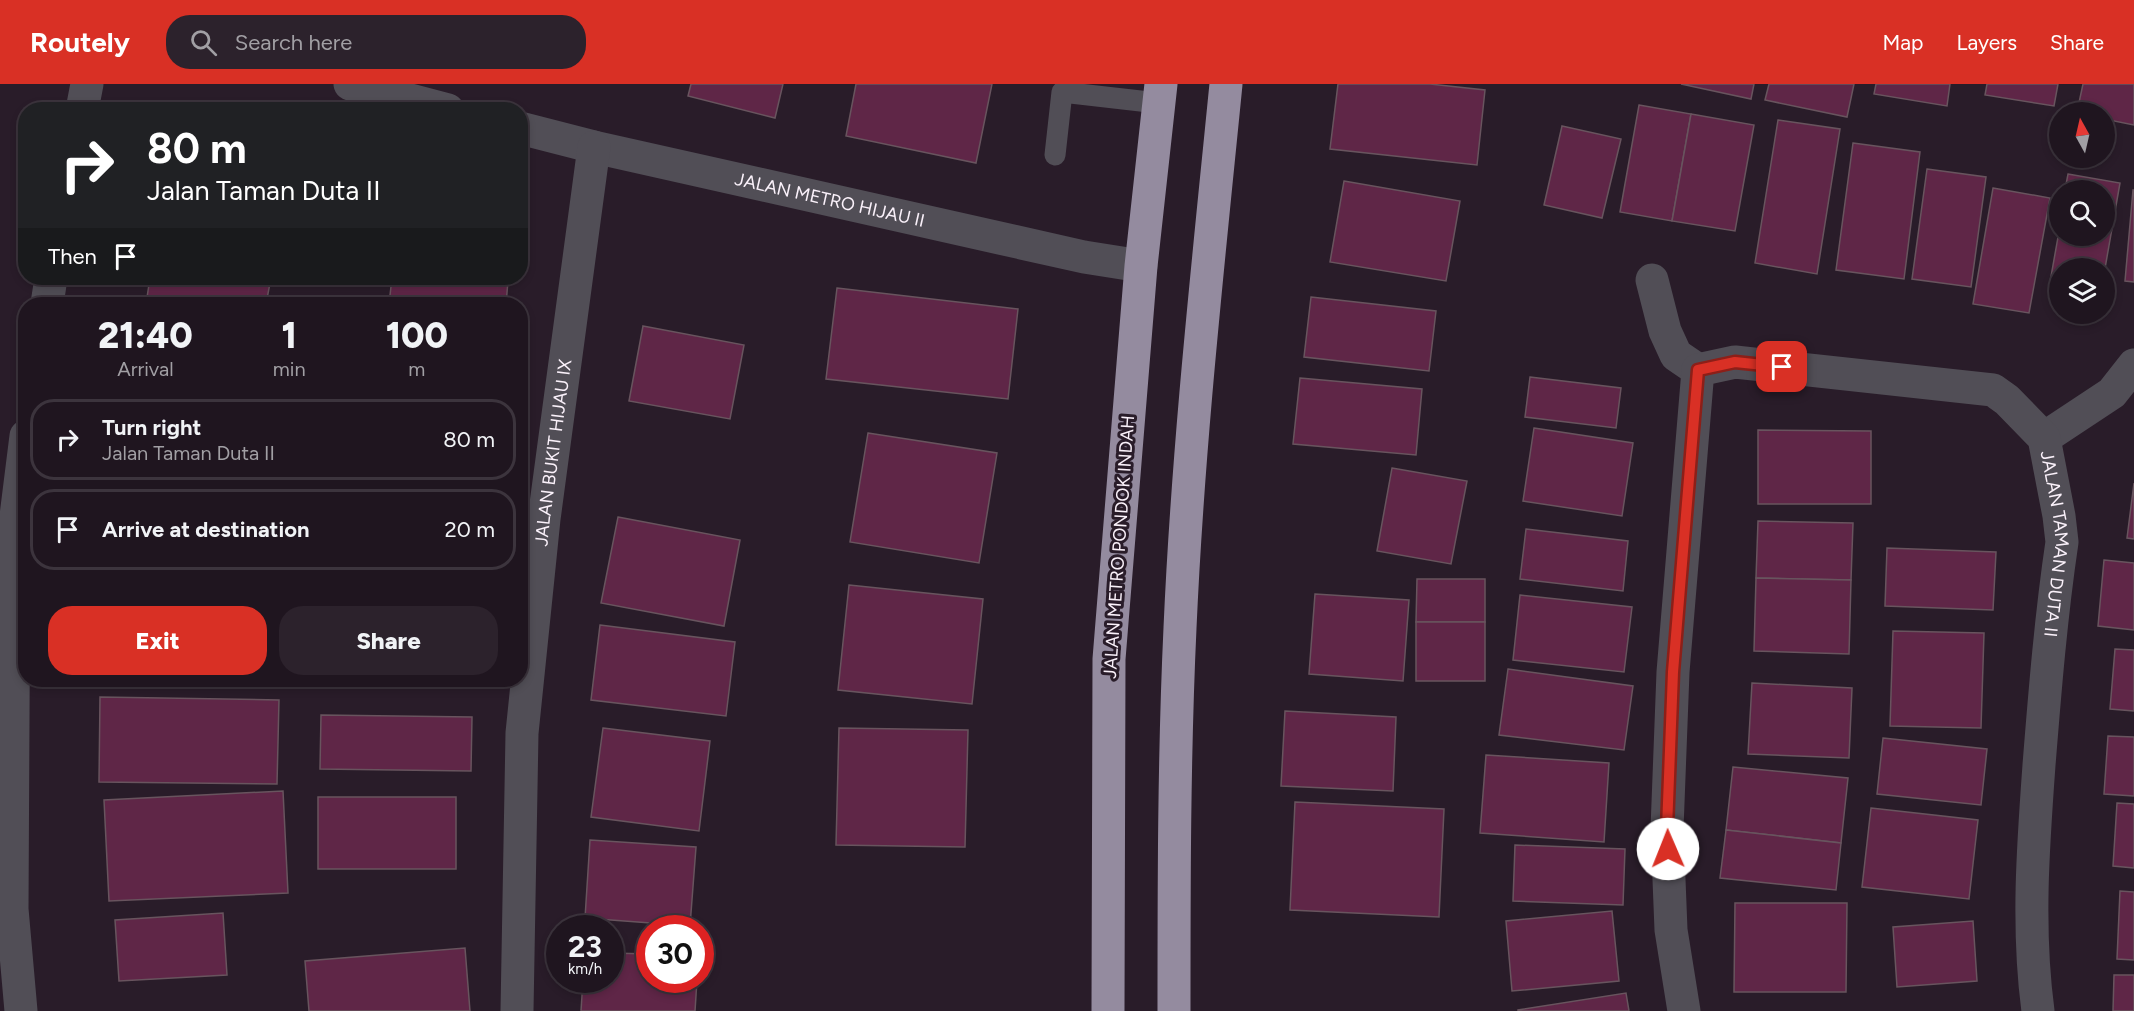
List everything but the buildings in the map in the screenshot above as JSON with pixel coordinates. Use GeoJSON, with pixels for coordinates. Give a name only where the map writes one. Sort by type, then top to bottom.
{"type":"FeatureCollection","features":[{"type":"Feature","properties":{"kind":"highway"},"geometry":{"type":"LineString","coordinates":[[1174,1011],[1174,868],[1184,553],[1206,286],[1226,84]]}},
{"type":"Feature","properties":{"kind":"highway","name":"JALAN METRO PONDOK INDAH"},"geometry":{"type":"LineString","coordinates":[[1108,1011],[1109,659],[1141,266],[1159,94]]}},
{"type":"Feature","properties":{"kind":"street"},"geometry":{"type":"LineString","coordinates":[[84,102],[87,84]]}},
{"type":"Feature","properties":{"kind":"street"},"geometry":{"type":"LineString","coordinates":[[350,84],[418,102]]}},
{"type":"Feature","properties":{"kind":"street","name":"JALAN METRO HIJAU II"},"geometry":{"type":"LineString","coordinates":[[528,130],[594,147],[1084,257],[1141,266]]}},
{"type":"Feature","properties":{"kind":"street","name":"JALAN BUKIT HIJAU IX"},"geometry":{"type":"LineString","coordinates":[[528,681],[544,519],[594,147]]}},
{"type":"Feature","properties":{"kind":"street"},"geometry":{"type":"LineString","coordinates":[[1652,280],[1665,331],[1676,355],[1698,370],[1673,672],[1667,829],[1671,930],[1684,1011]]}},
{"type":"Feature","properties":{"kind":"street","name":"JALAN TAMAN DUTA II"},"geometry":{"type":"LineString","coordinates":[[1698,370],[1735,362],[1993,390],[2007,400],[2043,438],[2062,542],[2043,707],[2031,894],[2038,1011]]}},
{"type":"Feature","properties":{"kind":"street"},"geometry":{"type":"LineString","coordinates":[[2043,438],[2112,393],[2134,365]]}},
{"type":"Feature","properties":{"kind":"street"},"geometry":{"type":"LineString","coordinates":[[18,474],[7,527],[6,909],[21,1011]]}},
{"type":"Feature","properties":{"kind":"street","name":"JALAN BUKIT HIJAU IX"},"geometry":{"type":"LineString","coordinates":[[517,1011],[524,721],[527,687]]}},
{"type":"Feature","properties":{"kind":"lane"},"geometry":{"type":"LineString","coordinates":[[1055,154],[1062,92],[1159,94]]}},
{"type":"Feature","properties":{"kind":"route"},"geometry":{"type":"LineString","coordinates":[[1668,849],[1673,672],[1698,370],[1735,362],[1782,367]]}}]}
